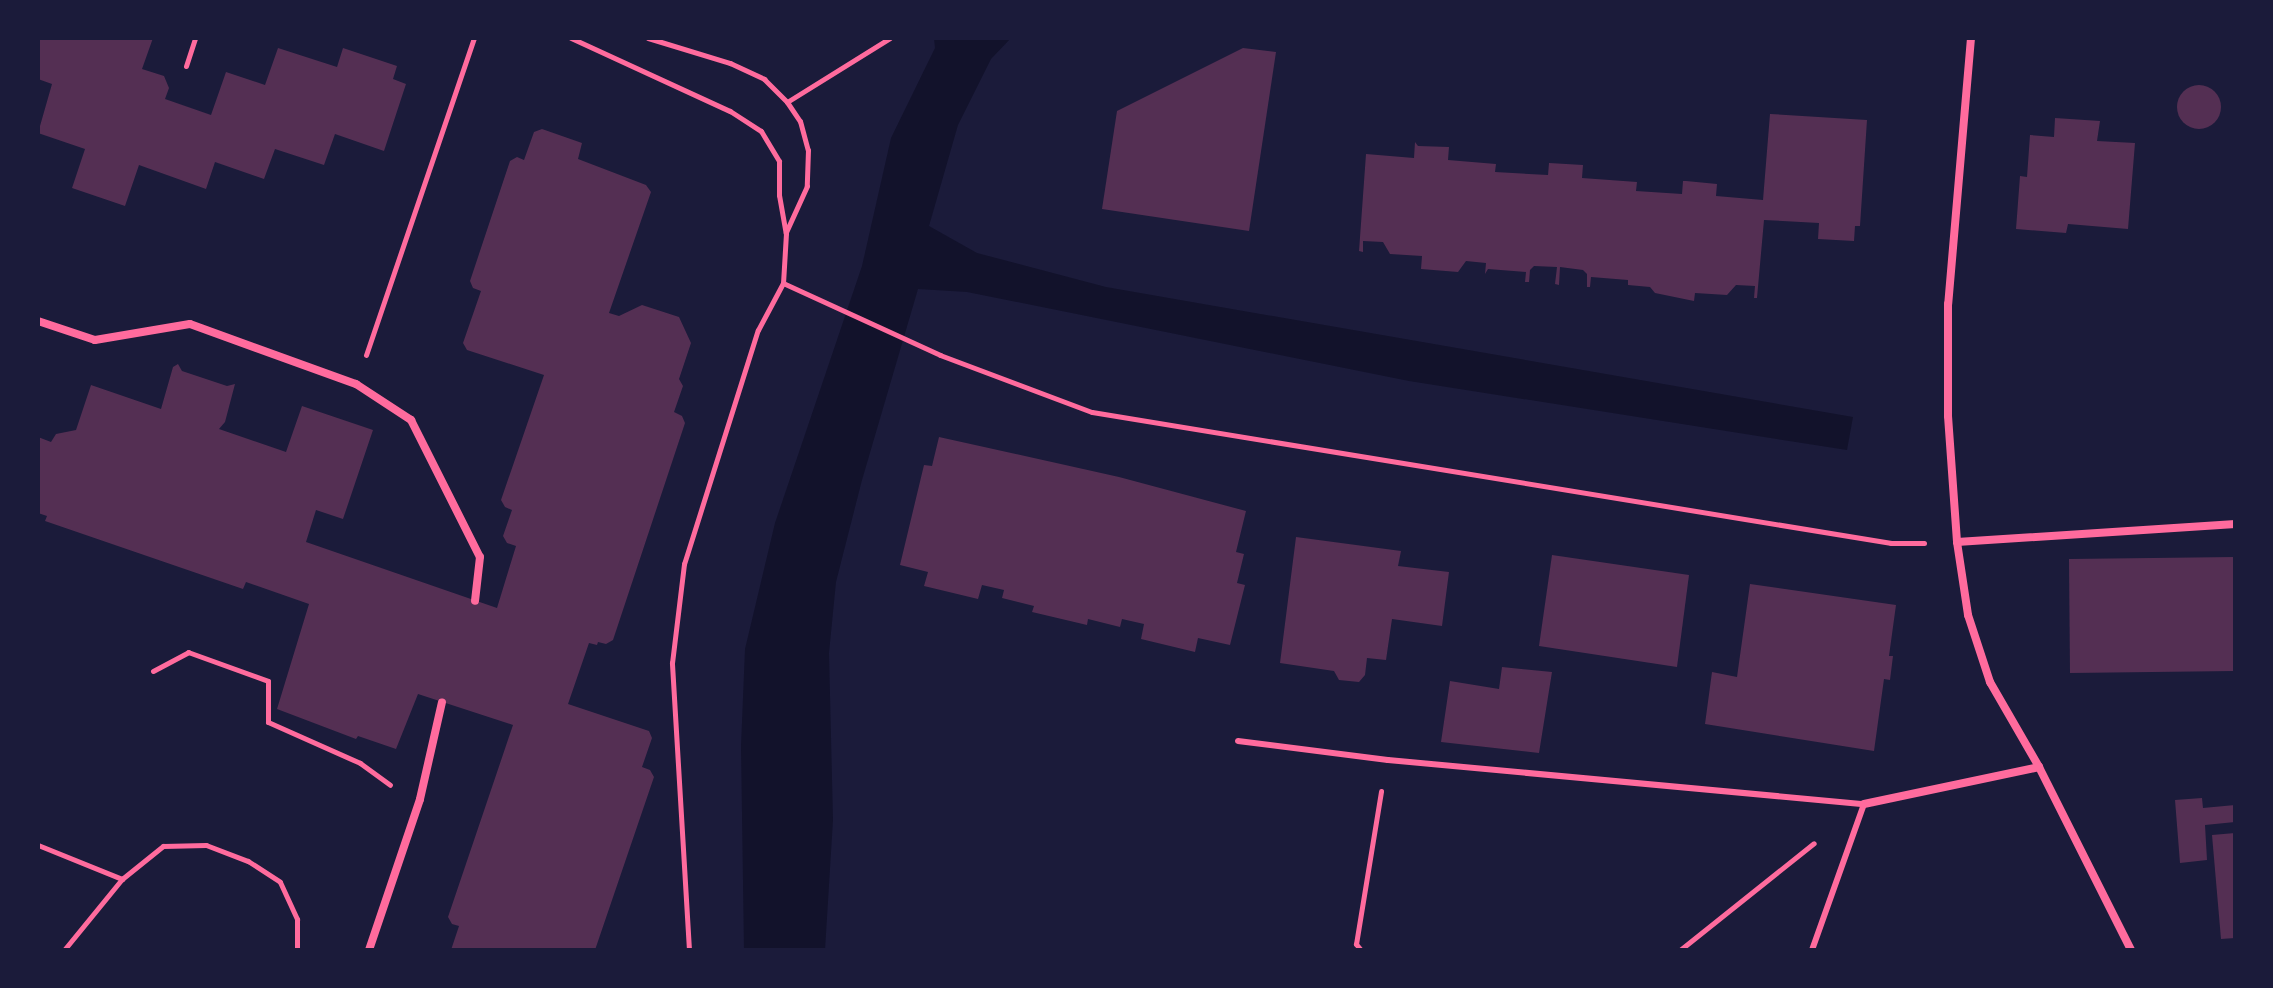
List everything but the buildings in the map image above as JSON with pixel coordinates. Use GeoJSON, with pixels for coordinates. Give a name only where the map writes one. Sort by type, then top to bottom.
{"type":"FeatureCollection","features":[{"type":"Feature","properties":{"kind":"street"},"geometry":{"type":"LineString","coordinates":[[1971,38],[1948,304],[1948,416],[1957,542],[1968,615],[1990,682],[2039,767],[2131,950]]}},
{"type":"Feature","properties":{"kind":"street"},"geometry":{"type":"LineString","coordinates":[[38,321],[95,340],[190,324],[356,384],[411,420],[480,557],[475,601]]}},
{"type":"Feature","properties":{"kind":"street"},"geometry":{"type":"LineString","coordinates":[[1957,542],[2235,524]]}},
{"type":"Feature","properties":{"kind":"street"},"geometry":{"type":"LineString","coordinates":[[369,950],[420,799],[442,702]]}},
{"type":"Feature","properties":{"kind":"street"},"geometry":{"type":"LineString","coordinates":[[1864,804],[2039,767]]}},
{"type":"Feature","properties":{"kind":"lane"},"geometry":{"type":"LineString","coordinates":[[1238,741],[1388,760],[1864,804],[1812,950]]}},
{"type":"Feature","properties":{"kind":"path"},"geometry":{"type":"LineString","coordinates":[[186,66],[195,38]]}},
{"type":"Feature","properties":{"kind":"path"},"geometry":{"type":"LineString","coordinates":[[356,384],[474,38]]}},
{"type":"Feature","properties":{"kind":"path"},"geometry":{"type":"LineString","coordinates":[[571,38],[730,111],[761,131],[779,161],[779,195],[786,233],[783,283],[758,330],[684,564],[672,663],[689,950]]}},
{"type":"Feature","properties":{"kind":"path"},"geometry":{"type":"LineString","coordinates":[[648,38],[730,63],[764,79],[787,102],[800,121],[808,150],[807,186],[786,233]]}},
{"type":"Feature","properties":{"kind":"path"},"geometry":{"type":"LineString","coordinates":[[787,102],[890,38]]}},
{"type":"Feature","properties":{"kind":"path"},"geometry":{"type":"LineString","coordinates":[[783,283],[940,355],[1092,412],[1891,543],[1957,542]]}},
{"type":"Feature","properties":{"kind":"path"},"geometry":{"type":"LineString","coordinates":[[153,671],[188,652],[268,681],[268,722],[360,763],[380,781],[420,799]]}},
{"type":"Feature","properties":{"kind":"path"},"geometry":{"type":"LineString","coordinates":[[1361,950],[1356,944],[1388,760]]}},
{"type":"Feature","properties":{"kind":"path"},"geometry":{"type":"LineString","coordinates":[[1680,950],[1864,804]]}},
{"type":"Feature","properties":{"kind":"path"},"geometry":{"type":"LineString","coordinates":[[38,845],[122,879]]}},
{"type":"Feature","properties":{"kind":"path"},"geometry":{"type":"LineString","coordinates":[[64,950],[122,879],[163,846],[206,845],[248,861],[280,882],[297,919],[297,950]]}},
{"type":"Feature","properties":{"kind":"shaded area"},"geometry":{"type":"Polygon","coordinates":[[[934,38],[1011,38],[991,59],[958,125],[929,226],[977,253],[1106,287],[1853,417],[1847,450],[1409,381],[967,292],[918,289],[862,480],[836,582],[829,653],[833,820],[825,950],[744,950],[741,746],[745,649],[775,523],[862,266],[891,138],[935,48],[934,38]]]}}]}
